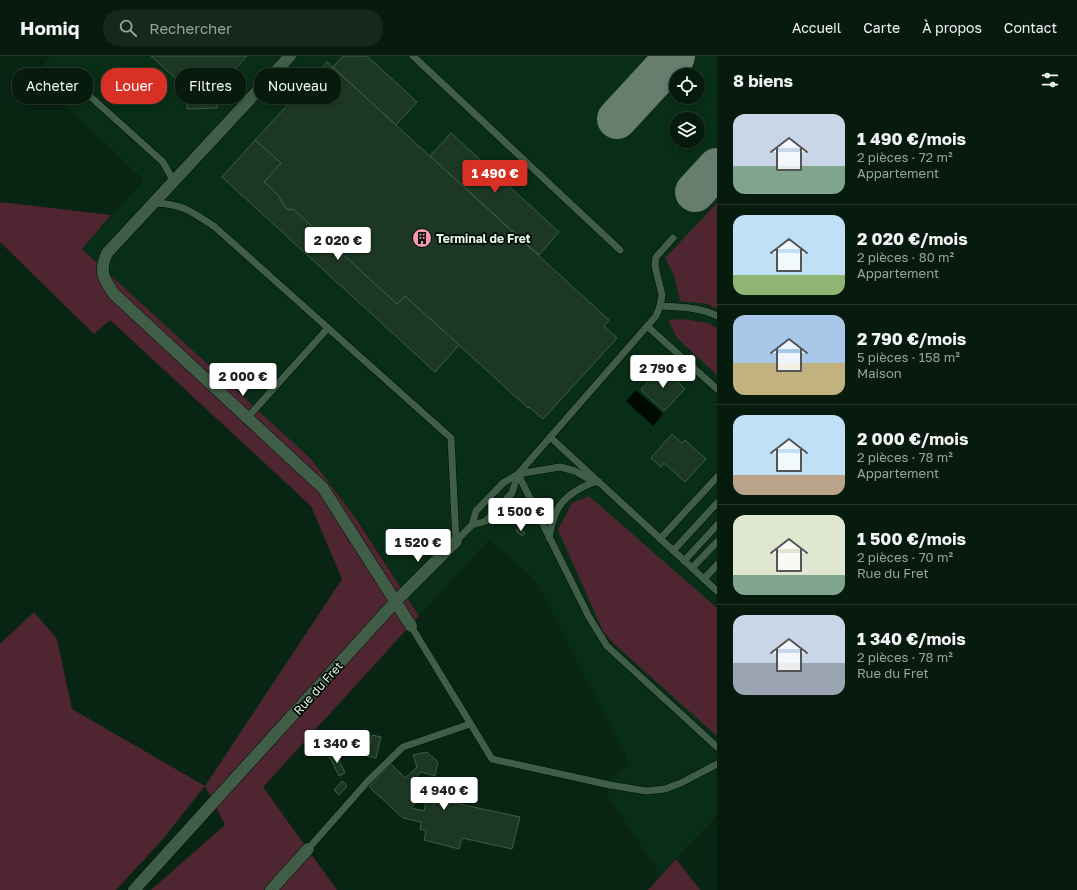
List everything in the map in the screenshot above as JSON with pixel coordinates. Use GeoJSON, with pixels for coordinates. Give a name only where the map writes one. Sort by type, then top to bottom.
{"type":"FeatureCollection","features":[{"type":"Feature","properties":{"kind":"street"},"geometry":{"type":"LineString","coordinates":[[290,56],[107,253],[103,263],[103,278],[114,294],[322,488],[411,626]]}},
{"type":"Feature","properties":{"kind":"street","name":"Rue du Fret"},"geometry":{"type":"LineString","coordinates":[[134,890],[396,601],[456,541]]}},
{"type":"Feature","properties":{"kind":"street"},"geometry":{"type":"LineString","coordinates":[[271,890],[308,849]]}},
{"type":"Feature","properties":{"kind":"lane"},"geometry":{"type":"LineString","coordinates":[[413,56],[620,250]]}},
{"type":"Feature","properties":{"kind":"lane"},"geometry":{"type":"LineString","coordinates":[[93,99],[163,162],[174,182]]}},
{"type":"Feature","properties":{"kind":"lane"},"geometry":{"type":"LineString","coordinates":[[153,203],[174,204],[191,211],[215,227],[451,438],[456,541]]}},
{"type":"Feature","properties":{"kind":"lane"},"geometry":{"type":"LineString","coordinates":[[456,541],[472,525],[476,512],[480,507],[503,483],[518,474],[656,316],[662,295],[655,266],[656,257],[673,238]]}},
{"type":"Feature","properties":{"kind":"lane"},"geometry":{"type":"LineString","coordinates":[[660,306],[691,308],[710,312],[717,316]]}},
{"type":"Feature","properties":{"kind":"lane"},"geometry":{"type":"LineString","coordinates":[[647,326],[717,389]]}},
{"type":"Feature","properties":{"kind":"lane"},"geometry":{"type":"LineString","coordinates":[[247,418],[328,328]]}},
{"type":"Feature","properties":{"kind":"lane"},"geometry":{"type":"LineString","coordinates":[[550,437],[596,482],[717,591]]}},
{"type":"Feature","properties":{"kind":"lane"},"geometry":{"type":"LineString","coordinates":[[518,474],[560,467],[575,471],[596,482]]}},
{"type":"Feature","properties":{"kind":"lane"},"geometry":{"type":"LineString","coordinates":[[472,525],[486,521],[512,493],[518,474]]}},
{"type":"Feature","properties":{"kind":"lane"},"geometry":{"type":"LineString","coordinates":[[518,474],[589,617],[607,646],[717,747]]}},
{"type":"Feature","properties":{"kind":"lane"},"geometry":{"type":"LineString","coordinates":[[660,539],[717,477]]}},
{"type":"Feature","properties":{"kind":"lane"},"geometry":{"type":"LineString","coordinates":[[549,538],[552,522],[559,505],[575,491],[596,482]]}},
{"type":"Feature","properties":{"kind":"lane"},"geometry":{"type":"LineString","coordinates":[[673,551],[717,503]]}},
{"type":"Feature","properties":{"kind":"lane"},"geometry":{"type":"LineString","coordinates":[[684,561],[717,525]]}},
{"type":"Feature","properties":{"kind":"lane"},"geometry":{"type":"LineString","coordinates":[[692,568],[717,542]]}},
{"type":"Feature","properties":{"kind":"lane"},"geometry":{"type":"LineString","coordinates":[[704,579],[717,565]]}},
{"type":"Feature","properties":{"kind":"lane"},"geometry":{"type":"LineString","coordinates":[[411,626],[492,759],[610,786],[646,791],[665,789],[681,783],[717,764]]}},
{"type":"Feature","properties":{"kind":"lane"},"geometry":{"type":"LineString","coordinates":[[308,849],[368,781],[403,747],[470,724]]}},
{"type":"Feature","properties":{"kind":"shaded area"},"geometry":{"type":"Polygon","coordinates":[[[51,56],[717,56],[717,815],[661,875],[607,795],[612,776],[630,765],[535,580],[489,540],[419,616],[358,520],[82,249],[144,180],[63,104],[93,104],[93,68],[40,68],[51,56]]]}},
{"type":"Feature","properties":{"kind":"shaded area"},"geometry":{"type":"Polygon","coordinates":[[[0,202],[111,215],[82,249],[311,459],[357,520],[419,616],[263,787],[337,890],[151,890],[225,825],[205,786],[342,579],[311,506],[110,320],[94,334],[0,242],[0,202]]]}},
{"type":"Feature","properties":{"kind":"shaded area"},"geometry":{"type":"Polygon","coordinates":[[[717,203],[717,309],[707,304],[680,301],[674,275],[665,258],[717,203]]]}},
{"type":"Feature","properties":{"kind":"shaded area"},"geometry":{"type":"Polygon","coordinates":[[[682,319],[708,323],[717,328],[717,375],[677,338],[668,320],[682,319]]]}},
{"type":"Feature","properties":{"kind":"shaded area"},"geometry":{"type":"Polygon","coordinates":[[[636,390],[663,414],[653,426],[626,401],[636,390]]]}},
{"type":"Feature","properties":{"kind":"shaded area"},"geometry":{"type":"Polygon","coordinates":[[[589,496],[717,608],[717,736],[613,643],[603,631],[558,530],[572,503],[589,496]]]}},
{"type":"Feature","properties":{"kind":"shaded area"},"geometry":{"type":"Polygon","coordinates":[[[34,612],[57,639],[72,709],[205,786],[162,840],[116,890],[0,890],[0,644],[34,612]]]}},
{"type":"Feature","properties":{"kind":"shaded area"},"geometry":{"type":"Polygon","coordinates":[[[676,859],[700,890],[648,890],[676,859]]]}},
{"type":"Feature","properties":{"kind":"building"},"geometry":{"type":"Polygon","coordinates":[[[151,56],[247,56],[236,68],[175,68],[175,78],[167,71],[167,68],[164,68],[151,56]]]}},
{"type":"Feature","properties":{"kind":"building"},"geometry":{"type":"Polygon","coordinates":[[[343,56],[367,56],[417,102],[396,125],[341,74],[341,68],[333,67],[343,56]]]}},
{"type":"Feature","properties":{"kind":"building","name":"Terminal de Fret"},"geometry":{"type":"Polygon","coordinates":[[[327,62],[334,68],[321,68],[327,62]]]}},
{"type":"Feature","properties":{"kind":"building","name":"Terminal de Fret"},"geometry":{"type":"Polygon","coordinates":[[[341,75],[609,320],[604,326],[617,338],[543,419],[529,407],[528,408],[405,296],[397,304],[293,209],[290,210],[286,208],[277,194],[264,182],[281,163],[255,140],[288,104],[341,104],[341,75]]]}},
{"type":"Feature","properties":{"kind":"building"},"geometry":{"type":"Polygon","coordinates":[[[187,104],[217,104],[217,108],[187,109],[187,104]]]}},
{"type":"Feature","properties":{"kind":"building"},"geometry":{"type":"Polygon","coordinates":[[[451,133],[559,232],[539,255],[430,156],[451,133]]]}},
{"type":"Feature","properties":{"kind":"building"},"geometry":{"type":"Polygon","coordinates":[[[255,140],[281,163],[264,182],[277,194],[286,208],[290,210],[293,209],[397,304],[405,296],[459,345],[435,372],[222,177],[255,140]]]}},
{"type":"Feature","properties":{"kind":"building"},"geometry":{"type":"Polygon","coordinates":[[[661,367],[671,376],[673,374],[676,378],[675,379],[685,389],[664,411],[641,390],[661,367]]]}},
{"type":"Feature","properties":{"kind":"building"},"geometry":{"type":"Polygon","coordinates":[[[672,434],[682,443],[685,440],[706,459],[685,482],[664,463],[661,467],[651,458],[672,434]]]}},
{"type":"Feature","properties":{"kind":"building"},"geometry":{"type":"Polygon","coordinates":[[[520,528],[525,533],[522,536],[516,531],[520,528]]]}},
{"type":"Feature","properties":{"kind":"building"},"geometry":{"type":"Polygon","coordinates":[[[372,735],[381,737],[376,758],[367,756],[372,735]]]}},
{"type":"Feature","properties":{"kind":"building"},"geometry":{"type":"Polygon","coordinates":[[[427,752],[438,762],[435,776],[421,772],[410,783],[423,795],[411,808],[424,811],[427,797],[520,817],[512,849],[462,838],[459,849],[424,840],[426,831],[420,829],[421,822],[403,818],[369,787],[391,764],[405,778],[417,767],[413,755],[427,752]]]}},
{"type":"Feature","properties":{"kind":"building"},"geometry":{"type":"Polygon","coordinates":[[[336,753],[345,773],[339,776],[329,756],[336,753]]]}},
{"type":"Feature","properties":{"kind":"building"},"geometry":{"type":"Polygon","coordinates":[[[342,781],[347,786],[339,795],[334,790],[342,781]]]}},
{"type":"Feature","properties":{"kind":"taxiway"},"geometry":{"type":"LineString","coordinates":[[617,119],[675,56]]}},
{"type":"Feature","properties":{"kind":"taxiway"},"geometry":{"type":"LineString","coordinates":[[695,192],[717,168]]}},
{"type":"Feature","properties":{"kind":"place","name":"Terminal de Fret"},"geometry":{"type":"Point","coordinates":[422,238]}}]}
